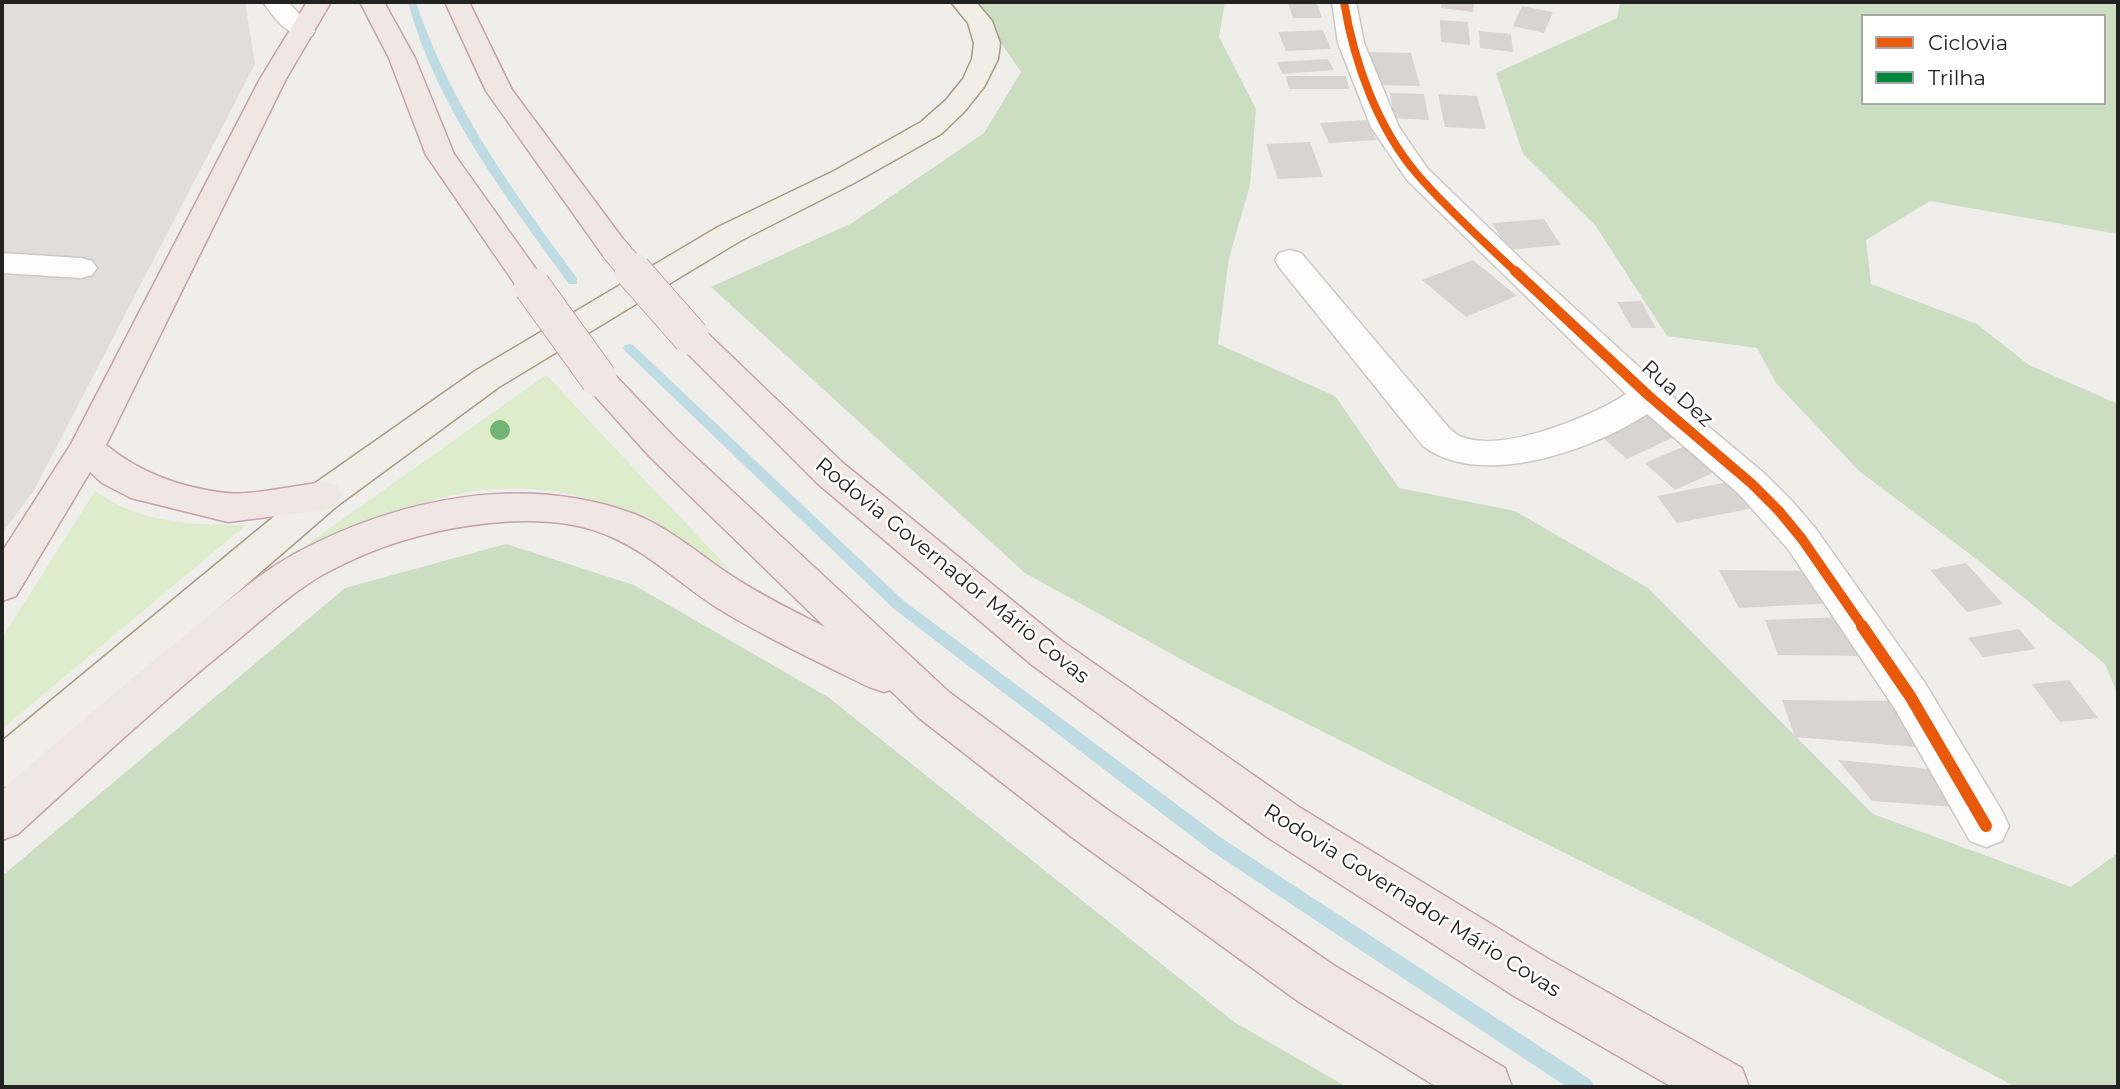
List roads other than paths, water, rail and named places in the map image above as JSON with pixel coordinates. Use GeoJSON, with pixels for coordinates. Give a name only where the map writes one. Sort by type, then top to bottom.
{"type":"FeatureCollection","features":[{"type":"Feature","properties":{"kind":"highway"},"geometry":{"type":"LineString","coordinates":[[2,585],[86,449],[273,79],[319,2]]}},
{"type":"Feature","properties":{"kind":"highway"},"geometry":{"type":"LineString","coordinates":[[372,2],[402,58],[440,155],[599,379],[663,448],[914,687],[1089,822],[1317,984],[1486,1087]]}},
{"type":"Feature","properties":{"kind":"highway","name":"Rodovia Governador Mário Covas"},"geometry":{"type":"LineString","coordinates":[[457,2],[499,90],[615,250],[691,337],[830,473],[1046,653],[1295,830],[1532,978],[1723,1087]]}},
{"type":"Feature","properties":{"kind":"highway"},"geometry":{"type":"LineString","coordinates":[[86,449],[115,473],[144,488],[228,508],[324,496]]}},
{"type":"Feature","properties":{"kind":"highway"},"geometry":{"type":"LineString","coordinates":[[2,819],[198,647],[281,582],[311,563],[364,540],[398,528],[485,508],[533,505],[571,509],[621,525],[653,541],[730,595],[793,631],[914,687]]}},
{"type":"Feature","properties":{"kind":"main road"},"geometry":{"type":"LineString","coordinates":[[2,768],[324,496],[487,379],[729,234],[844,177],[931,128],[955,106],[975,81],[985,58],[987,43],[980,21],[963,2]]}},
{"type":"Feature","properties":{"kind":"street"},"geometry":{"type":"LineString","coordinates":[[275,2],[303,31]]}},
{"type":"Feature","properties":{"kind":"street","name":"Rua Dez"},"geometry":{"type":"LineString","coordinates":[[1345,2],[1351,43],[1385,127],[1417,174],[1512,268],[1649,396],[1752,484],[1801,539],[1910,696],[1986,826]]}},
{"type":"Feature","properties":{"kind":"street"},"geometry":{"type":"LineString","coordinates":[[1290,260],[1436,437],[1451,448],[1484,452],[1545,444],[1634,408],[1649,396]]}},
{"type":"Feature","properties":{"kind":"street"},"geometry":{"type":"LineString","coordinates":[[2,264],[80,268]]}},
{"type":"Feature","properties":{"kind":"waterway"},"geometry":{"type":"LineString","coordinates":[[412,2],[439,75],[458,111],[503,183],[573,281]]}},
{"type":"Feature","properties":{"kind":"waterway"},"geometry":{"type":"LineString","coordinates":[[629,348],[899,605],[1217,845],[1584,1087]]}}]}
